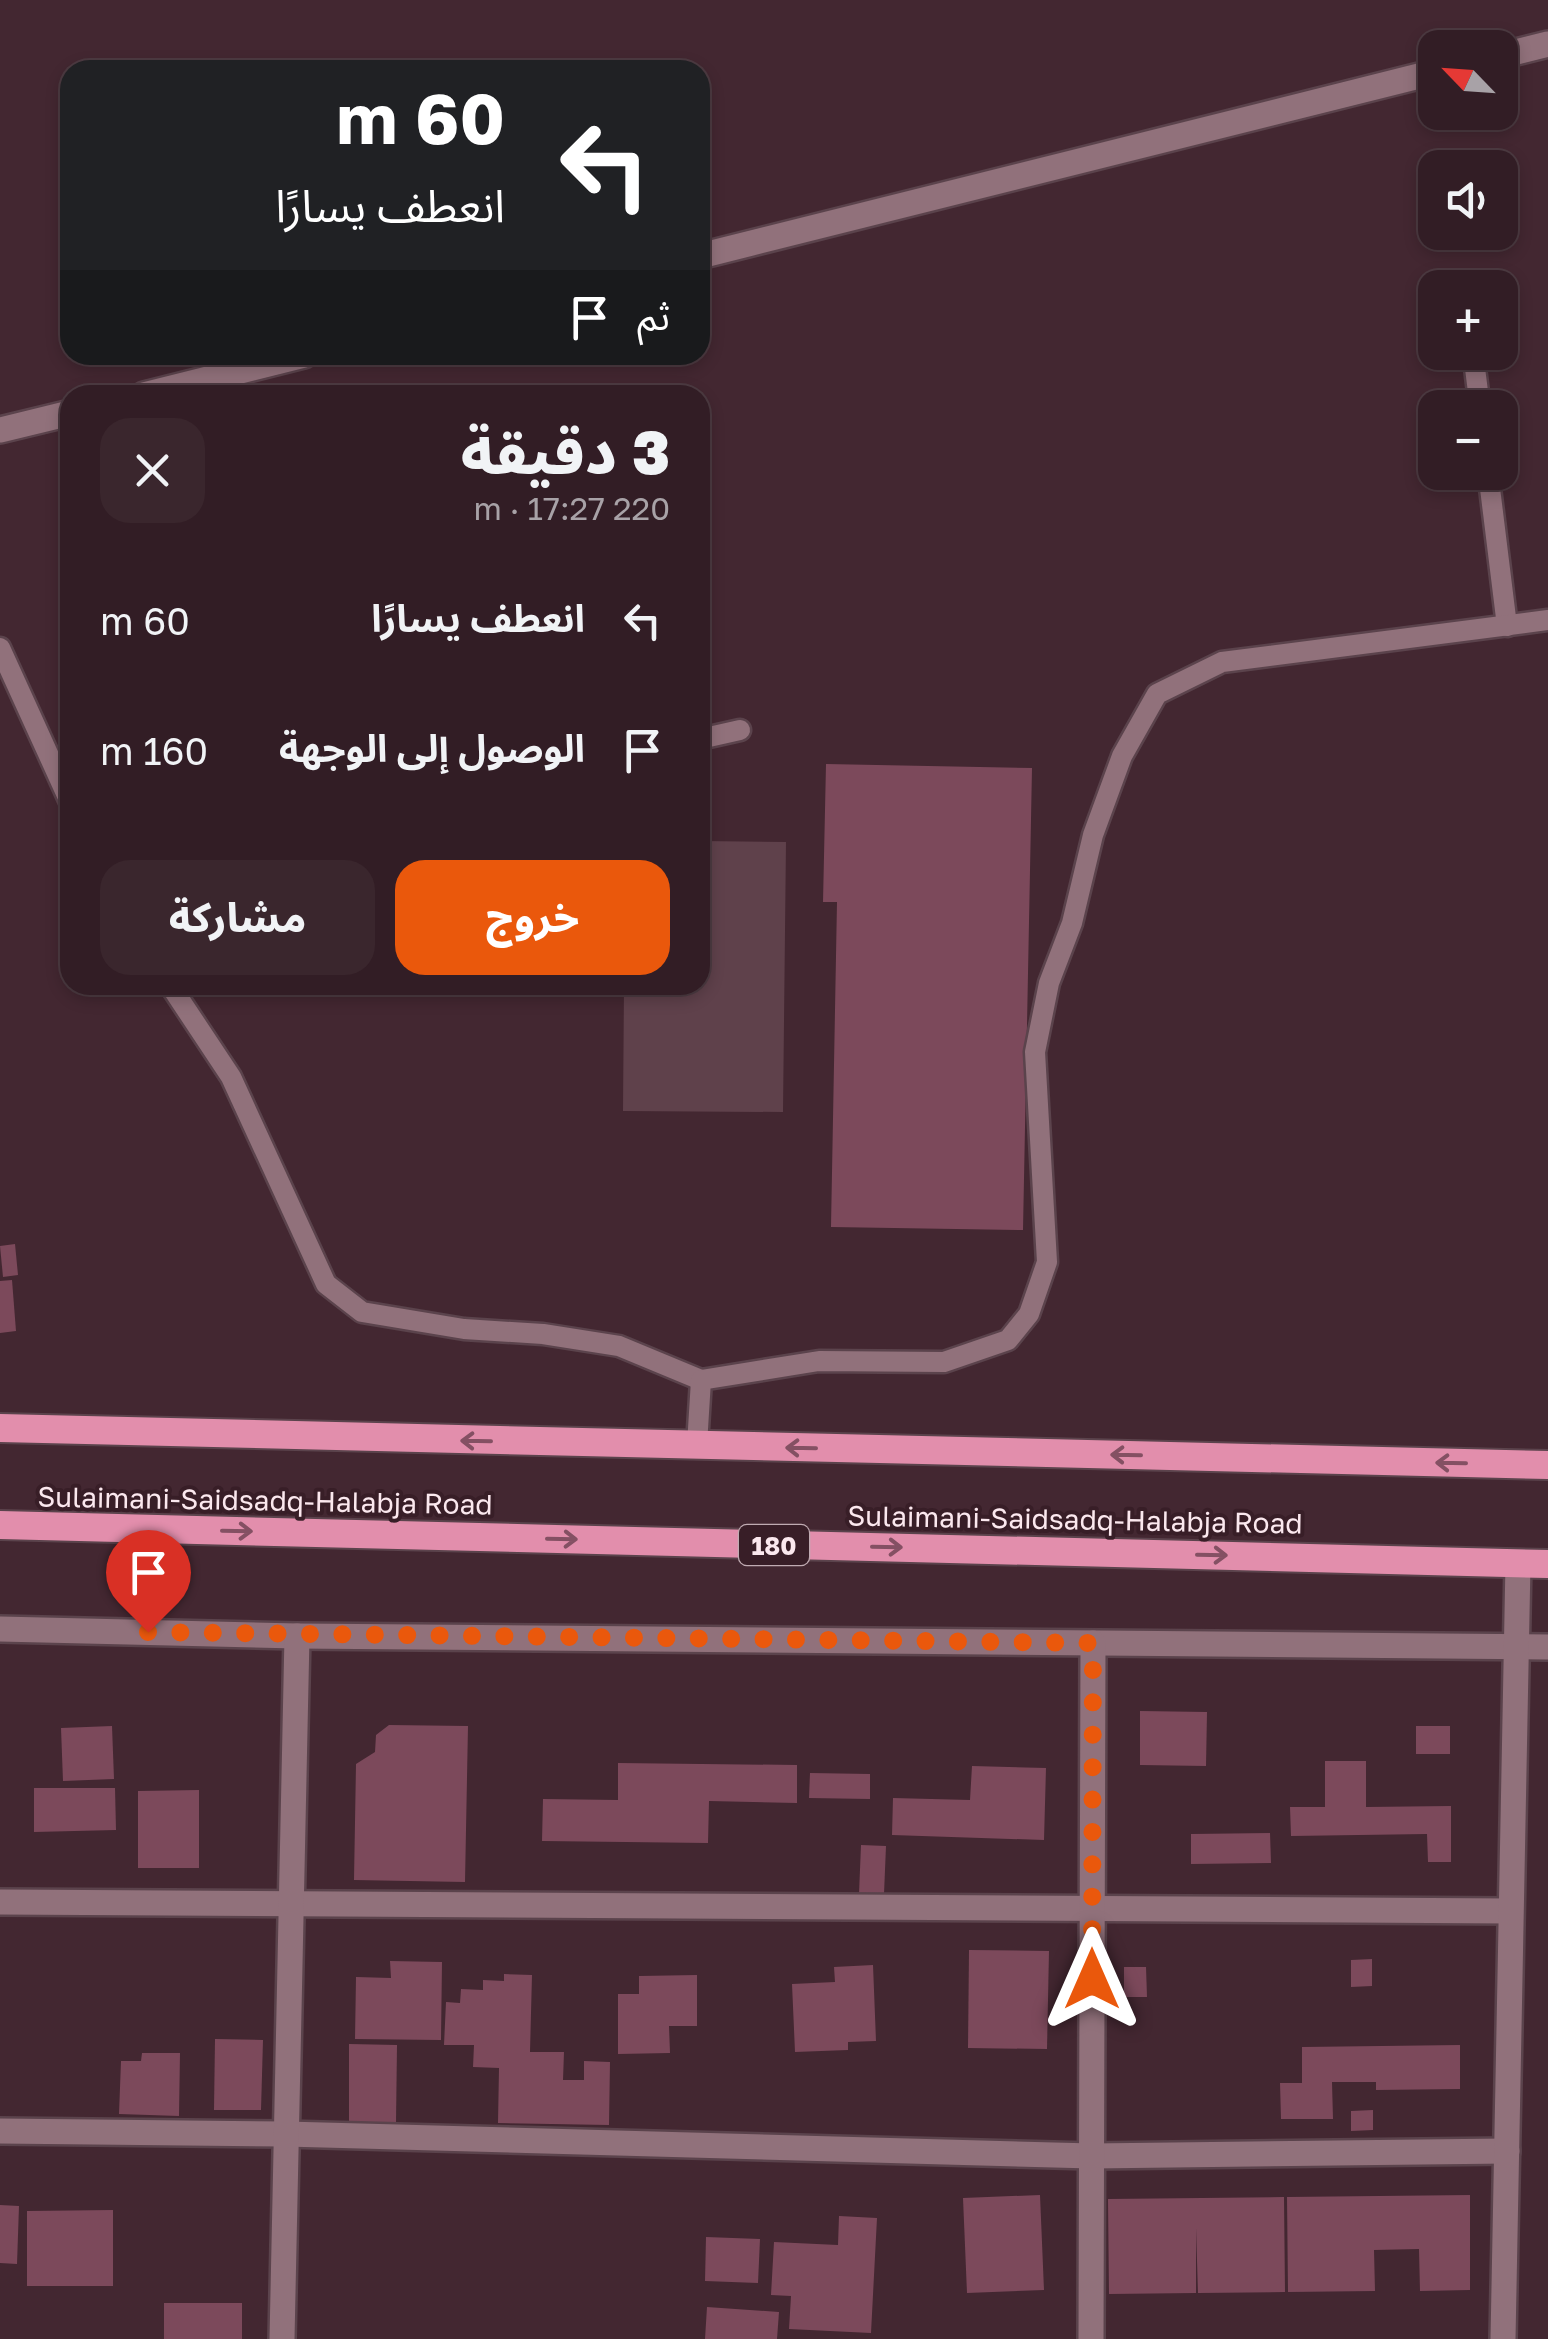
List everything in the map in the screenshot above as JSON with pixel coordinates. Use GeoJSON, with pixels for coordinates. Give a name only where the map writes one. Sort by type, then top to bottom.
{"type":"FeatureCollection","features":[{"type":"Feature","properties":{"kind":"highway"},"geometry":{"type":"LineString","coordinates":[[0,1428],[1548,1465]]}},
{"type":"Feature","properties":{"kind":"highway","name":"Sulaimani-Saidsadq-Halabja Road"},"geometry":{"type":"LineString","coordinates":[[0,1526],[1548,1564]]}},
{"type":"Feature","properties":{"kind":"street"},"geometry":{"type":"LineString","coordinates":[[1518,52],[1548,44]]}},
{"type":"Feature","properties":{"kind":"street"},"geometry":{"type":"LineString","coordinates":[[710,253],[1418,76]]}},
{"type":"Feature","properties":{"kind":"street"},"geometry":{"type":"LineString","coordinates":[[184,385],[264,365]]}},
{"type":"Feature","properties":{"kind":"street"},"geometry":{"type":"LineString","coordinates":[[0,430],[60,415]]}},
{"type":"Feature","properties":{"kind":"street"},"geometry":{"type":"LineString","coordinates":[[1502,2339],[1518,1563]]}},
{"type":"Feature","properties":{"kind":"street"},"geometry":{"type":"LineString","coordinates":[[0,1629],[297,1636],[1548,1647]]}},
{"type":"Feature","properties":{"kind":"street"},"geometry":{"type":"LineString","coordinates":[[282,2339],[297,1636]]}},
{"type":"Feature","properties":{"kind":"street"},"geometry":{"type":"LineString","coordinates":[[1091,2339],[1093,1643]]}},
{"type":"Feature","properties":{"kind":"street"},"geometry":{"type":"LineString","coordinates":[[0,1902],[1510,1911]]}},
{"type":"Feature","properties":{"kind":"street"},"geometry":{"type":"LineString","coordinates":[[0,2131],[286,2134],[1092,2156],[1506,2151]]}},
{"type":"Feature","properties":{"kind":"lane"},"geometry":{"type":"LineString","coordinates":[[1490,490],[1507,626]]}},
{"type":"Feature","properties":{"kind":"lane"},"geometry":{"type":"LineString","coordinates":[[177,995],[231,1078],[326,1284],[362,1312],[464,1329],[543,1334],[619,1346],[701,1380],[819,1361],[944,1362],[1008,1340],[1029,1314],[1047,1262],[1036,1052],[1049,983],[1072,922],[1092,834],[1122,756],[1157,694],[1222,662],[1548,620]]}},
{"type":"Feature","properties":{"kind":"lane"},"geometry":{"type":"LineString","coordinates":[[0,648],[60,780]]}},
{"type":"Feature","properties":{"kind":"lane"},"geometry":{"type":"LineString","coordinates":[[710,737],[740,730]]}},
{"type":"Feature","properties":{"kind":"lane"},"geometry":{"type":"LineString","coordinates":[[697,1446],[701,1380]]}},
{"type":"Feature","properties":{"kind":"shaded area"},"geometry":{"type":"Polygon","coordinates":[[[710,841],[786,842],[783,1112],[623,1111],[624,995],[710,995],[710,841]]]}},
{"type":"Feature","properties":{"kind":"building"},"geometry":{"type":"Polygon","coordinates":[[[826,764],[1032,768],[1023,1230],[831,1227],[837,902],[823,902],[826,764]]]}},
{"type":"Feature","properties":{"kind":"building"},"geometry":{"type":"Polygon","coordinates":[[[15,1244],[18,1275],[3,1277],[0,1246],[15,1244]]]}},
{"type":"Feature","properties":{"kind":"building"},"geometry":{"type":"Polygon","coordinates":[[[12,1280],[16,1331],[0,1333],[0,1281],[12,1280]]]}},
{"type":"Feature","properties":{"kind":"building"},"geometry":{"type":"Polygon","coordinates":[[[1140,1711],[1207,1712],[1206,1766],[1140,1765],[1140,1711]]]}},
{"type":"Feature","properties":{"kind":"building"},"geometry":{"type":"Polygon","coordinates":[[[389,1725],[468,1726],[465,1882],[354,1880],[356,1764],[375,1752],[376,1735],[389,1725]]]}},
{"type":"Feature","properties":{"kind":"building"},"geometry":{"type":"Polygon","coordinates":[[[112,1726],[114,1779],[63,1781],[61,1728],[112,1726]]]}},
{"type":"Feature","properties":{"kind":"building"},"geometry":{"type":"Polygon","coordinates":[[[1416,1726],[1450,1726],[1450,1754],[1416,1754],[1416,1726]]]}},
{"type":"Feature","properties":{"kind":"building"},"geometry":{"type":"Polygon","coordinates":[[[1325,1761],[1366,1761],[1366,1807],[1451,1806],[1451,1862],[1428,1862],[1427,1834],[1291,1836],[1290,1807],[1325,1807],[1325,1761]]]}},
{"type":"Feature","properties":{"kind":"building"},"geometry":{"type":"Polygon","coordinates":[[[618,1763],[797,1765],[797,1803],[709,1801],[708,1843],[542,1841],[543,1799],[618,1800],[618,1763]]]}},
{"type":"Feature","properties":{"kind":"building"},"geometry":{"type":"Polygon","coordinates":[[[972,1766],[1046,1768],[1044,1840],[892,1835],[893,1798],[970,1800],[972,1766]]]}},
{"type":"Feature","properties":{"kind":"building"},"geometry":{"type":"Polygon","coordinates":[[[810,1773],[870,1774],[870,1799],[809,1798],[810,1773]]]}},
{"type":"Feature","properties":{"kind":"building"},"geometry":{"type":"Polygon","coordinates":[[[34,1788],[115,1788],[116,1830],[34,1832],[34,1788]]]}},
{"type":"Feature","properties":{"kind":"building"},"geometry":{"type":"Polygon","coordinates":[[[199,1790],[199,1868],[138,1868],[138,1791],[199,1790]]]}},
{"type":"Feature","properties":{"kind":"building"},"geometry":{"type":"Polygon","coordinates":[[[1270,1833],[1271,1863],[1191,1864],[1191,1834],[1270,1833]]]}},
{"type":"Feature","properties":{"kind":"building"},"geometry":{"type":"Polygon","coordinates":[[[861,1845],[886,1846],[884,1894],[859,1894],[861,1845]]]}},
{"type":"Feature","properties":{"kind":"building"},"geometry":{"type":"Polygon","coordinates":[[[969,1950],[1049,1951],[1047,2049],[968,2048],[969,1950]]]}},
{"type":"Feature","properties":{"kind":"building"},"geometry":{"type":"Polygon","coordinates":[[[1372,1959],[1372,1986],[1351,1987],[1351,1960],[1372,1959]]]}},
{"type":"Feature","properties":{"kind":"building"},"geometry":{"type":"Polygon","coordinates":[[[390,1961],[442,1962],[441,2040],[355,2039],[356,1977],[391,1978],[390,1961]]]}},
{"type":"Feature","properties":{"kind":"building"},"geometry":{"type":"Polygon","coordinates":[[[873,1965],[876,2041],[848,2042],[848,2050],[795,2052],[792,1984],[835,1982],[834,1967],[873,1965]]]}},
{"type":"Feature","properties":{"kind":"building"},"geometry":{"type":"Polygon","coordinates":[[[1124,1967],[1146,1967],[1147,1997],[1124,1997],[1124,1967]]]}},
{"type":"Feature","properties":{"kind":"building"},"geometry":{"type":"Polygon","coordinates":[[[504,1974],[532,1975],[530,2052],[564,2052],[563,2080],[584,2080],[584,2061],[610,2062],[609,2125],[498,2123],[499,2068],[473,2067],[474,2045],[444,2045],[446,2002],[460,2003],[461,1989],[483,1990],[483,1980],[504,1981],[504,1974]]]}},
{"type":"Feature","properties":{"kind":"building"},"geometry":{"type":"Polygon","coordinates":[[[697,1975],[697,2026],[669,2026],[670,2053],[618,2054],[618,1994],[639,1994],[639,1976],[697,1975]]]}},
{"type":"Feature","properties":{"kind":"building"},"geometry":{"type":"Polygon","coordinates":[[[215,2039],[263,2040],[261,2110],[214,2110],[215,2039]]]}},
{"type":"Feature","properties":{"kind":"building"},"geometry":{"type":"Polygon","coordinates":[[[349,2044],[397,2045],[396,2123],[349,2123],[349,2044]]]}},
{"type":"Feature","properties":{"kind":"building"},"geometry":{"type":"Polygon","coordinates":[[[1460,2045],[1460,2089],[1376,2090],[1376,2082],[1332,2082],[1333,2119],[1281,2119],[1280,2083],[1302,2083],[1302,2047],[1460,2045]]]}},
{"type":"Feature","properties":{"kind":"building"},"geometry":{"type":"Polygon","coordinates":[[[142,2053],[180,2053],[179,2116],[119,2114],[121,2061],[141,2061],[142,2053]]]}},
{"type":"Feature","properties":{"kind":"building"},"geometry":{"type":"Polygon","coordinates":[[[1373,2110],[1373,2130],[1351,2131],[1351,2111],[1373,2110]]]}},
{"type":"Feature","properties":{"kind":"building"},"geometry":{"type":"Polygon","coordinates":[[[1040,2195],[1044,2290],[967,2293],[963,2198],[1040,2195]]]}},
{"type":"Feature","properties":{"kind":"building"},"geometry":{"type":"Polygon","coordinates":[[[1470,2195],[1470,2290],[1420,2291],[1419,2249],[1374,2250],[1375,2291],[1288,2292],[1287,2197],[1470,2195]]]}},
{"type":"Feature","properties":{"kind":"building"},"geometry":{"type":"Polygon","coordinates":[[[1284,2197],[1285,2292],[1198,2293],[1196,2228],[1196,2293],[1109,2294],[1108,2199],[1284,2197]]]}},
{"type":"Feature","properties":{"kind":"building"},"geometry":{"type":"Polygon","coordinates":[[[0,2205],[19,2206],[17,2264],[0,2263],[0,2205]]]}},
{"type":"Feature","properties":{"kind":"building"},"geometry":{"type":"Polygon","coordinates":[[[113,2210],[113,2286],[27,2286],[27,2211],[113,2210]]]}},
{"type":"Feature","properties":{"kind":"building"},"geometry":{"type":"Polygon","coordinates":[[[839,2216],[877,2218],[871,2333],[789,2329],[791,2296],[771,2295],[774,2242],[838,2245],[839,2216]]]}},
{"type":"Feature","properties":{"kind":"building"},"geometry":{"type":"Polygon","coordinates":[[[706,2237],[760,2239],[758,2283],[705,2281],[706,2237]]]}},
{"type":"Feature","properties":{"kind":"building"},"geometry":{"type":"Polygon","coordinates":[[[164,2303],[242,2303],[242,2339],[164,2339],[164,2303]]]}},
{"type":"Feature","properties":{"kind":"building"},"geometry":{"type":"Polygon","coordinates":[[[707,2307],[779,2312],[777,2339],[705,2339],[707,2307]]]}},
{"type":"Feature","properties":{"kind":"route"},"geometry":{"type":"LineString","coordinates":[[148,1632],[1093,1643],[1092,1979]]}}]}
